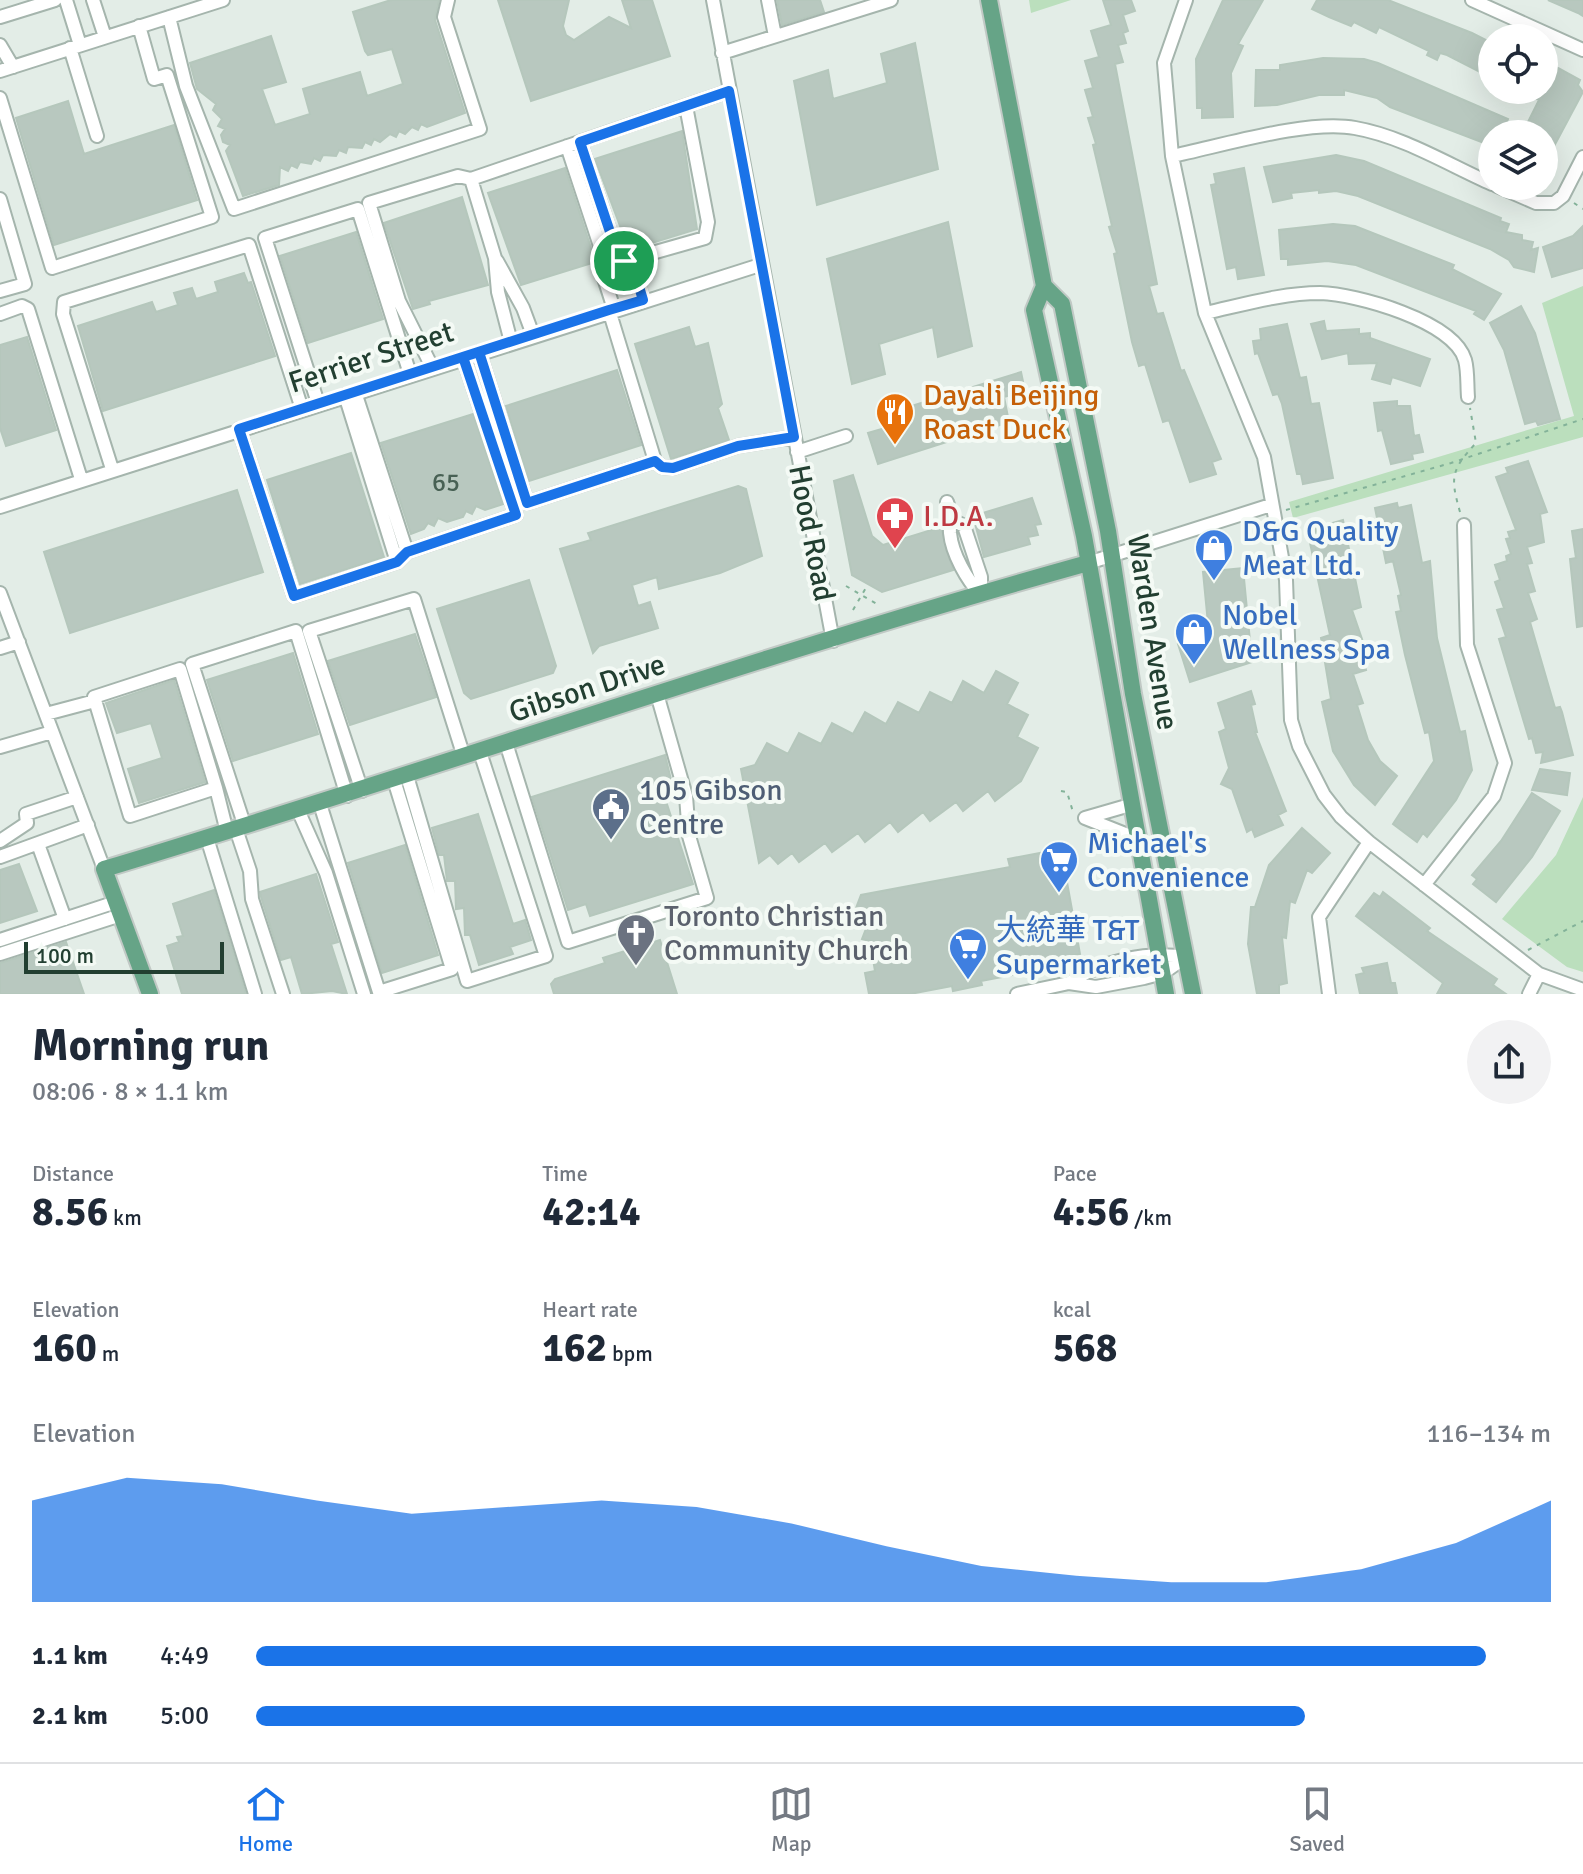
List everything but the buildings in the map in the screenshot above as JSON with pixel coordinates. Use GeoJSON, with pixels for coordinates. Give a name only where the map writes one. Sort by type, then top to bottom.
{"type":"FeatureCollection","features":[{"type":"Feature","properties":{"kind":"main road","name":"Warden Avenue"},"geometry":{"type":"LineString","coordinates":[[989,0],[1044,286],[1034,310],[1088,563],[1166,994]]}},
{"type":"Feature","properties":{"kind":"main road","name":"Warden Avenue"},"geometry":{"type":"LineString","coordinates":[[1044,286],[1062,304],[1108,531],[1110,558],[1156,814],[1193,994]]}},
{"type":"Feature","properties":{"kind":"main road","name":"Gibson Drive"},"geometry":{"type":"LineString","coordinates":[[104,869],[320,804],[657,694],[1088,563]]}},
{"type":"Feature","properties":{"kind":"main road"},"geometry":{"type":"LineString","coordinates":[[1130,805],[1156,814]]}},
{"type":"Feature","properties":{"kind":"main road"},"geometry":{"type":"LineString","coordinates":[[104,869],[150,994]]}},
{"type":"Feature","properties":{"kind":"street"},"geometry":{"type":"LineString","coordinates":[[0,17],[55,0]]}},
{"type":"Feature","properties":{"kind":"street"},"geometry":{"type":"LineString","coordinates":[[66,0],[97,136]]}},
{"type":"Feature","properties":{"kind":"street"},"geometry":{"type":"LineString","coordinates":[[93,0],[105,37]]}},
{"type":"Feature","properties":{"kind":"street"},"geometry":{"type":"LineString","coordinates":[[0,45],[6,69],[223,0]]}},
{"type":"Feature","properties":{"kind":"street"},"geometry":{"type":"LineString","coordinates":[[169,17],[186,86],[234,209],[480,129],[444,17],[448,0]]}},
{"type":"Feature","properties":{"kind":"street","name":"Hood Road"},"geometry":{"type":"LineString","coordinates":[[713,0],[760,265],[833,641]]}},
{"type":"Feature","properties":{"kind":"street"},"geometry":{"type":"LineString","coordinates":[[768,0],[775,36]]}},
{"type":"Feature","properties":{"kind":"street"},"geometry":{"type":"LineString","coordinates":[[843,0],[847,14]]}},
{"type":"Feature","properties":{"kind":"street"},"geometry":{"type":"LineString","coordinates":[[722,53],[891,0]]}},
{"type":"Feature","properties":{"kind":"street"},"geometry":{"type":"LineString","coordinates":[[1186,0],[1164,63],[1172,156],[1205,313],[1259,438],[1287,591],[1290,692],[1295,733],[1310,773],[1341,817],[1369,842],[1539,974],[1583,990]]}},
{"type":"Feature","properties":{"kind":"street"},"geometry":{"type":"LineString","coordinates":[[1472,0],[1583,50]]}},
{"type":"Feature","properties":{"kind":"street"},"geometry":{"type":"LineString","coordinates":[[0,98],[52,268],[212,217],[167,75],[154,79],[139,26]]}},
{"type":"Feature","properties":{"kind":"street"},"geometry":{"type":"LineString","coordinates":[[318,403],[265,238],[458,176],[471,179],[729,91]]}},
{"type":"Feature","properties":{"kind":"street"},"geometry":{"type":"LineString","coordinates":[[574,144],[622,259],[631,260],[708,235],[686,106]]}},
{"type":"Feature","properties":{"kind":"street"},"geometry":{"type":"LineString","coordinates":[[1172,156],[1311,128],[1353,127],[1377,134],[1478,178]]}},
{"type":"Feature","properties":{"kind":"street"},"geometry":{"type":"LineString","coordinates":[[574,144],[600,246],[601,269],[611,310],[655,461],[662,467],[673,468],[738,446],[794,437]]}},
{"type":"Feature","properties":{"kind":"street"},"geometry":{"type":"LineString","coordinates":[[1558,200],[1583,157]]}},
{"type":"Feature","properties":{"kind":"street"},"geometry":{"type":"LineString","coordinates":[[471,179],[495,258],[498,292],[511,342]]}},
{"type":"Feature","properties":{"kind":"street"},"geometry":{"type":"LineString","coordinates":[[0,199],[25,284],[0,291]]}},
{"type":"Feature","properties":{"kind":"street"},"geometry":{"type":"LineString","coordinates":[[1529,200],[1536,203],[1554,203],[1558,200]]}},
{"type":"Feature","properties":{"kind":"street"},"geometry":{"type":"LineString","coordinates":[[363,206],[399,301],[432,367]]}},
{"type":"Feature","properties":{"kind":"street"},"geometry":{"type":"LineString","coordinates":[[363,206],[410,374]]}},
{"type":"Feature","properties":{"kind":"street"},"geometry":{"type":"LineString","coordinates":[[112,469],[63,314],[64,302],[249,245],[302,409]]}},
{"type":"Feature","properties":{"kind":"street"},"geometry":{"type":"LineString","coordinates":[[495,258],[523,308],[533,335]]}},
{"type":"Feature","properties":{"kind":"street"},"geometry":{"type":"LineString","coordinates":[[631,260],[643,300]]}},
{"type":"Feature","properties":{"kind":"street","name":"Ferrier Street"},"geometry":{"type":"LineString","coordinates":[[0,507],[318,403],[760,265]]}},
{"type":"Feature","properties":{"kind":"street"},"geometry":{"type":"LineString","coordinates":[[1205,313],[1294,295],[1322,293],[1384,306],[1414,317],[1453,340],[1465,358],[1468,397]]}},
{"type":"Feature","properties":{"kind":"street"},"geometry":{"type":"LineString","coordinates":[[0,314],[22,306],[28,309],[81,479]]}},
{"type":"Feature","properties":{"kind":"street"},"geometry":{"type":"LineString","coordinates":[[479,352],[527,503],[655,461]]}},
{"type":"Feature","properties":{"kind":"street"},"geometry":{"type":"LineString","coordinates":[[239,429],[294,596],[397,562],[407,552],[516,515],[463,357]]}},
{"type":"Feature","properties":{"kind":"street"},"geometry":{"type":"LineString","coordinates":[[350,393],[407,552]]}},
{"type":"Feature","properties":{"kind":"street"},"geometry":{"type":"LineString","coordinates":[[350,393],[397,562]]}},
{"type":"Feature","properties":{"kind":"street"},"geometry":{"type":"LineString","coordinates":[[797,452],[846,436]]}},
{"type":"Feature","properties":{"kind":"street"},"geometry":{"type":"LineString","coordinates":[[947,502],[954,521],[964,526],[981,577],[981,595]]}},
{"type":"Feature","properties":{"kind":"street"},"geometry":{"type":"LineString","coordinates":[[1088,563],[1272,509]]}},
{"type":"Feature","properties":{"kind":"street"},"geometry":{"type":"LineString","coordinates":[[1424,885],[1494,796],[1505,763],[1467,645],[1464,525]]}},
{"type":"Feature","properties":{"kind":"street"},"geometry":{"type":"LineString","coordinates":[[0,593],[104,869]]}},
{"type":"Feature","properties":{"kind":"street"},"geometry":{"type":"LineString","coordinates":[[354,793],[309,631],[414,599],[546,956],[467,981],[401,778]]}},
{"type":"Feature","properties":{"kind":"street"},"geometry":{"type":"LineString","coordinates":[[283,994],[252,899],[250,871],[192,664],[296,631],[354,793]]}},
{"type":"Feature","properties":{"kind":"street"},"geometry":{"type":"LineString","coordinates":[[0,648],[19,642]]}},
{"type":"Feature","properties":{"kind":"street"},"geometry":{"type":"LineString","coordinates":[[216,788],[130,816],[94,697],[180,669],[216,788],[236,829]]}},
{"type":"Feature","properties":{"kind":"street"},"geometry":{"type":"LineString","coordinates":[[506,743],[568,942],[707,898],[689,836],[686,796],[657,694]]}},
{"type":"Feature","properties":{"kind":"street"},"geometry":{"type":"LineString","coordinates":[[46,714],[95,701]]}},
{"type":"Feature","properties":{"kind":"street"},"geometry":{"type":"LineString","coordinates":[[0,747],[52,732]]}},
{"type":"Feature","properties":{"kind":"street"},"geometry":{"type":"LineString","coordinates":[[320,804],[379,992],[452,969],[401,778]]}},
{"type":"Feature","properties":{"kind":"street"},"geometry":{"type":"LineString","coordinates":[[0,841],[27,823],[26,814],[77,797]]}},
{"type":"Feature","properties":{"kind":"street"},"geometry":{"type":"LineString","coordinates":[[1130,805],[1085,818],[1138,839]]}},
{"type":"Feature","properties":{"kind":"street"},"geometry":{"type":"LineString","coordinates":[[298,810],[326,873],[364,994]]}},
{"type":"Feature","properties":{"kind":"street"},"geometry":{"type":"LineString","coordinates":[[0,857],[88,825]]}},
{"type":"Feature","properties":{"kind":"street"},"geometry":{"type":"LineString","coordinates":[[207,838],[255,994]]}},
{"type":"Feature","properties":{"kind":"street"},"geometry":{"type":"LineString","coordinates":[[1329,994],[1319,917],[1369,842]]}},
{"type":"Feature","properties":{"kind":"street"},"geometry":{"type":"LineString","coordinates":[[38,844],[65,919]]}},
{"type":"Feature","properties":{"kind":"street"},"geometry":{"type":"LineString","coordinates":[[0,940],[65,919],[118,908]]}},
{"type":"Feature","properties":{"kind":"street"},"geometry":{"type":"LineString","coordinates":[[0,954],[118,908]]}},
{"type":"Feature","properties":{"kind":"street"},"geometry":{"type":"LineString","coordinates":[[1069,983],[1090,969],[1160,953],[1186,957]]}},
{"type":"Feature","properties":{"kind":"street"},"geometry":{"type":"LineString","coordinates":[[1017,994],[1069,983],[1096,987],[1163,973],[1186,957]]}},
{"type":"Feature","properties":{"kind":"street"},"geometry":{"type":"LineString","coordinates":[[1529,994],[1539,974]]}},
{"type":"Feature","properties":{"kind":"path"},"geometry":{"type":"LineString","coordinates":[[1464,525],[1451,482],[1459,461],[1476,443],[1468,397]]}},
{"type":"Feature","properties":{"kind":"path"},"geometry":{"type":"LineString","coordinates":[[1272,509],[1459,461],[1583,419]]}},
{"type":"Feature","properties":{"kind":"path"},"geometry":{"type":"LineString","coordinates":[[846,586],[877,604]]}},
{"type":"Feature","properties":{"kind":"path"},"geometry":{"type":"LineString","coordinates":[[853,610],[867,586]]}},
{"type":"Feature","properties":{"kind":"path"},"geometry":{"type":"LineString","coordinates":[[1061,791],[1067,792],[1076,820]]}},
{"type":"Feature","properties":{"kind":"path"},"geometry":{"type":"LineString","coordinates":[[1517,957],[1583,921]]}},
{"type":"Feature","properties":{"kind":"green space"},"geometry":{"type":"Polygon","coordinates":[[[1029,0],[1071,0],[1031,13],[1029,0]]]}},
{"type":"Feature","properties":{"kind":"green space"},"geometry":{"type":"Polygon","coordinates":[[[1583,286],[1583,437],[1293,518],[1289,502],[1574,416],[1542,303],[1583,286]]]}},
{"type":"Feature","properties":{"kind":"green space"},"geometry":{"type":"Polygon","coordinates":[[[1583,797],[1583,972],[1567,967],[1502,919],[1556,855],[1583,797]]]}},
{"type":"Feature","properties":{"kind":"place","name":"Dayali Beijing Roast Duck"},"geometry":{"type":"Point","coordinates":[895,446]}},
{"type":"Feature","properties":{"kind":"place","name":"I.D.A."},"geometry":{"type":"Point","coordinates":[895,550]}},
{"type":"Feature","properties":{"kind":"place","name":"D&G Quality Meat Ltd."},"geometry":{"type":"Point","coordinates":[1214,582]}},
{"type":"Feature","properties":{"kind":"place","name":"Nobel Wellness Spa"},"geometry":{"type":"Point","coordinates":[1194,666]}},
{"type":"Feature","properties":{"kind":"place","name":"105 Gibson Centre"},"geometry":{"type":"Point","coordinates":[611,841]}},
{"type":"Feature","properties":{"kind":"place","name":"Michael's Convenience"},"geometry":{"type":"Point","coordinates":[1059,894]}},
{"type":"Feature","properties":{"kind":"place","name":"Toronto Christian Community Church"},"geometry":{"type":"Point","coordinates":[636,967]}},
{"type":"Feature","properties":{"kind":"place","name":"大統華 T&T Supermarket"},"geometry":{"type":"Point","coordinates":[968,981]}},
{"type":"Feature","properties":{"kind":"route"},"geometry":{"type":"LineString","coordinates":[[729,91],[794,437],[738,446],[668,469],[655,461],[527,503],[479,352],[463,357],[516,515],[407,552],[397,562],[294,596],[239,429],[609,310],[643,300],[631,260],[624,261],[610,232],[580,142],[729,91]]}}]}
